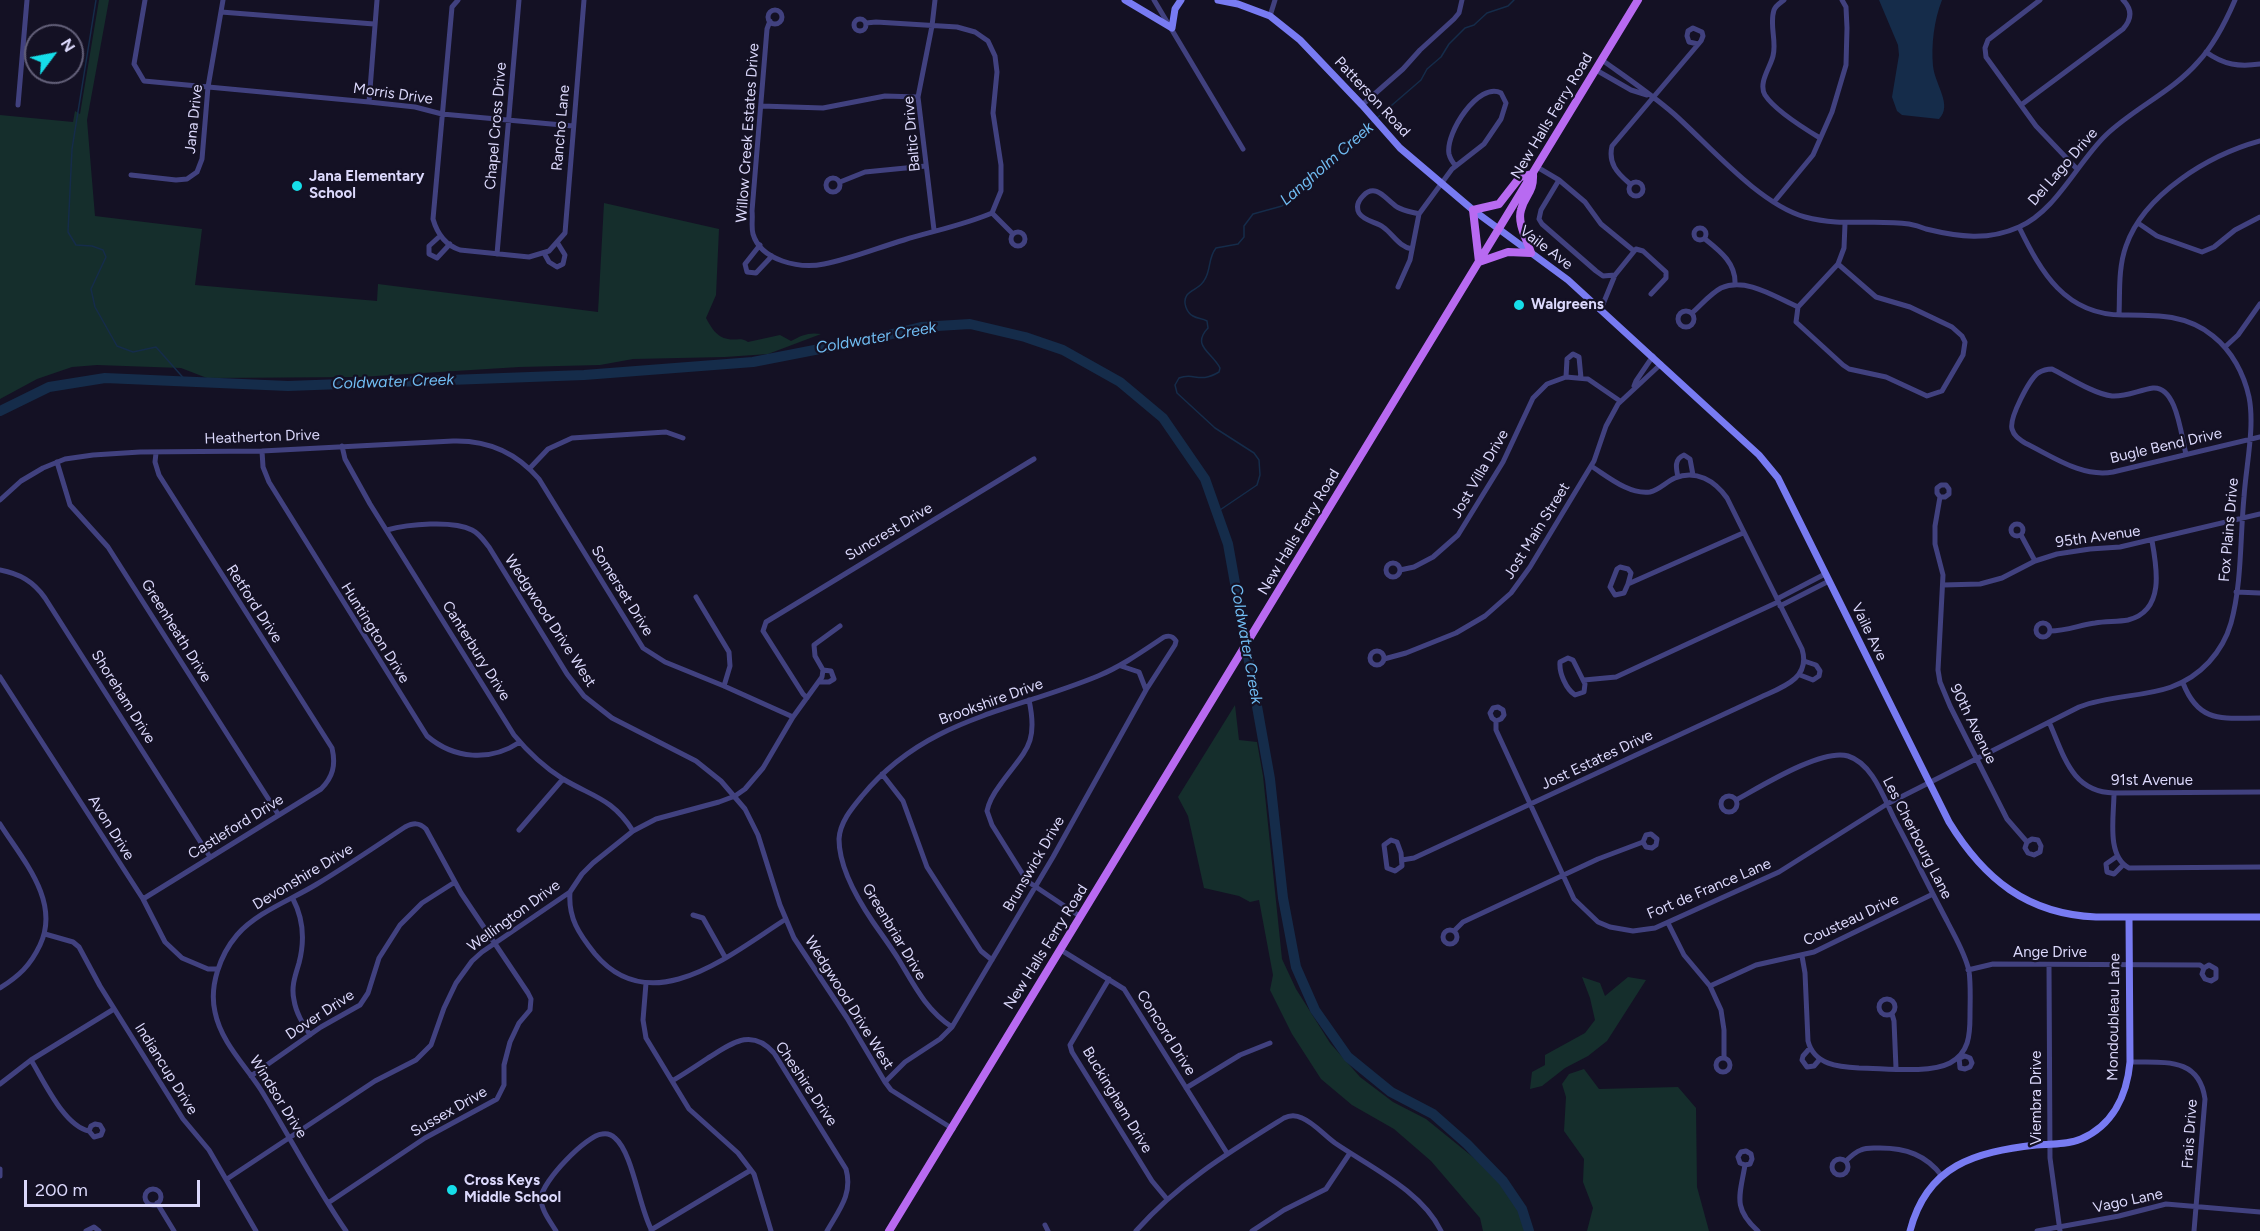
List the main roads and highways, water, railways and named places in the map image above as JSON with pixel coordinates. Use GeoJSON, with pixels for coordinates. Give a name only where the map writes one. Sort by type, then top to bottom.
{"type":"FeatureCollection","features":[{"type":"Feature","properties":{"kind":"main road"},"geometry":{"type":"LineString","coordinates":[[1125,0],[1172,28],[1175,9],[1181,0]]}},
{"type":"Feature","properties":{"kind":"main road","name":"Patterson Road"},"geometry":{"type":"LineString","coordinates":[[1218,0],[1238,4],[1270,16],[1300,40],[1364,106],[1400,148],[1498,230]]}},
{"type":"Feature","properties":{"kind":"main road","name":"New Halls Ferry Road"},"geometry":{"type":"LineString","coordinates":[[889,1231],[1638,0]]}},
{"type":"Feature","properties":{"kind":"main road"},"geometry":{"type":"LineString","coordinates":[[1535,170],[1532,190],[1522,206],[1520,216],[1531,253],[1508,252],[1479,262],[1473,210],[1499,204],[1514,182],[1535,170]]}},
{"type":"Feature","properties":{"kind":"main road","name":"Vaile Ave"},"geometry":{"type":"LineString","coordinates":[[1498,230],[1531,253],[1601,309],[1759,454],[1778,478],[1929,783],[1963,844],[1983,869],[2021,897],[2056,912],[2089,917],[2129,918],[2260,917]]}},
{"type":"Feature","properties":{"kind":"main road","name":"Mondoubleau Lane"},"geometry":{"type":"LineString","coordinates":[[1910,1231],[1913,1217],[1923,1198],[1953,1167],[1981,1154],[2080,1139],[2108,1121],[2123,1098],[2128,1082],[2130,1062],[2129,918]]}},
{"type":"Feature","properties":{"kind":"water"},"geometry":{"type":"Polygon","coordinates":[[[1879,0],[1942,0],[1935,24],[1932,50],[1934,73],[1944,101],[1943,113],[1939,119],[1902,115],[1897,111],[1892,97],[1899,55],[1898,45],[1879,0]]]}},
{"type":"Feature","properties":{"kind":"waterway"},"geometry":{"type":"LineString","coordinates":[[96,0],[72,149],[68,232],[76,245],[92,246],[103,250],[106,257],[91,289],[95,307],[117,346],[133,352],[156,347],[187,382]]}},
{"type":"Feature","properties":{"kind":"waterway","name":"Langholm Creek"},"geometry":{"type":"LineString","coordinates":[[1377,118],[1421,80],[1427,69],[1441,57],[1449,44],[1465,28],[1474,25],[1487,13],[1508,6],[1514,0]]}},
{"type":"Feature","properties":{"kind":"waterway","name":"Langholm Creek"},"geometry":{"type":"LineString","coordinates":[[1217,512],[1257,485],[1260,475],[1259,460],[1254,453],[1215,428],[1177,393],[1175,385],[1179,378],[1189,376],[1202,378],[1219,372],[1220,368],[1202,344],[1203,334],[1208,328],[1207,321],[1191,315],[1185,304],[1187,295],[1203,282],[1216,248],[1238,244],[1244,237],[1244,226],[1253,214],[1282,206],[1373,121]]}},
{"type":"Feature","properties":{"kind":"waterway","name":"Coldwater Creek"},"geometry":{"type":"LineString","coordinates":[[0,411],[49,387],[105,378],[288,386],[584,375],[753,362],[921,327],[970,324],[1025,337],[1063,350],[1120,382],[1163,418],[1205,479],[1228,544],[1270,779],[1283,898],[1296,967],[1315,1010],[1348,1057],[1391,1092],[1433,1114],[1467,1144],[1503,1181],[1522,1209],[1529,1231]]}},
{"type":"Feature","properties":{"kind":"place","name":"Jana Elementary School"},"geometry":{"type":"Point","coordinates":[297,186]}},
{"type":"Feature","properties":{"kind":"place","name":"Walgreens"},"geometry":{"type":"Point","coordinates":[1519,305]}},
{"type":"Feature","properties":{"kind":"place","name":"Cross Keys Middle School"},"geometry":{"type":"Point","coordinates":[452,1190]}}]}
